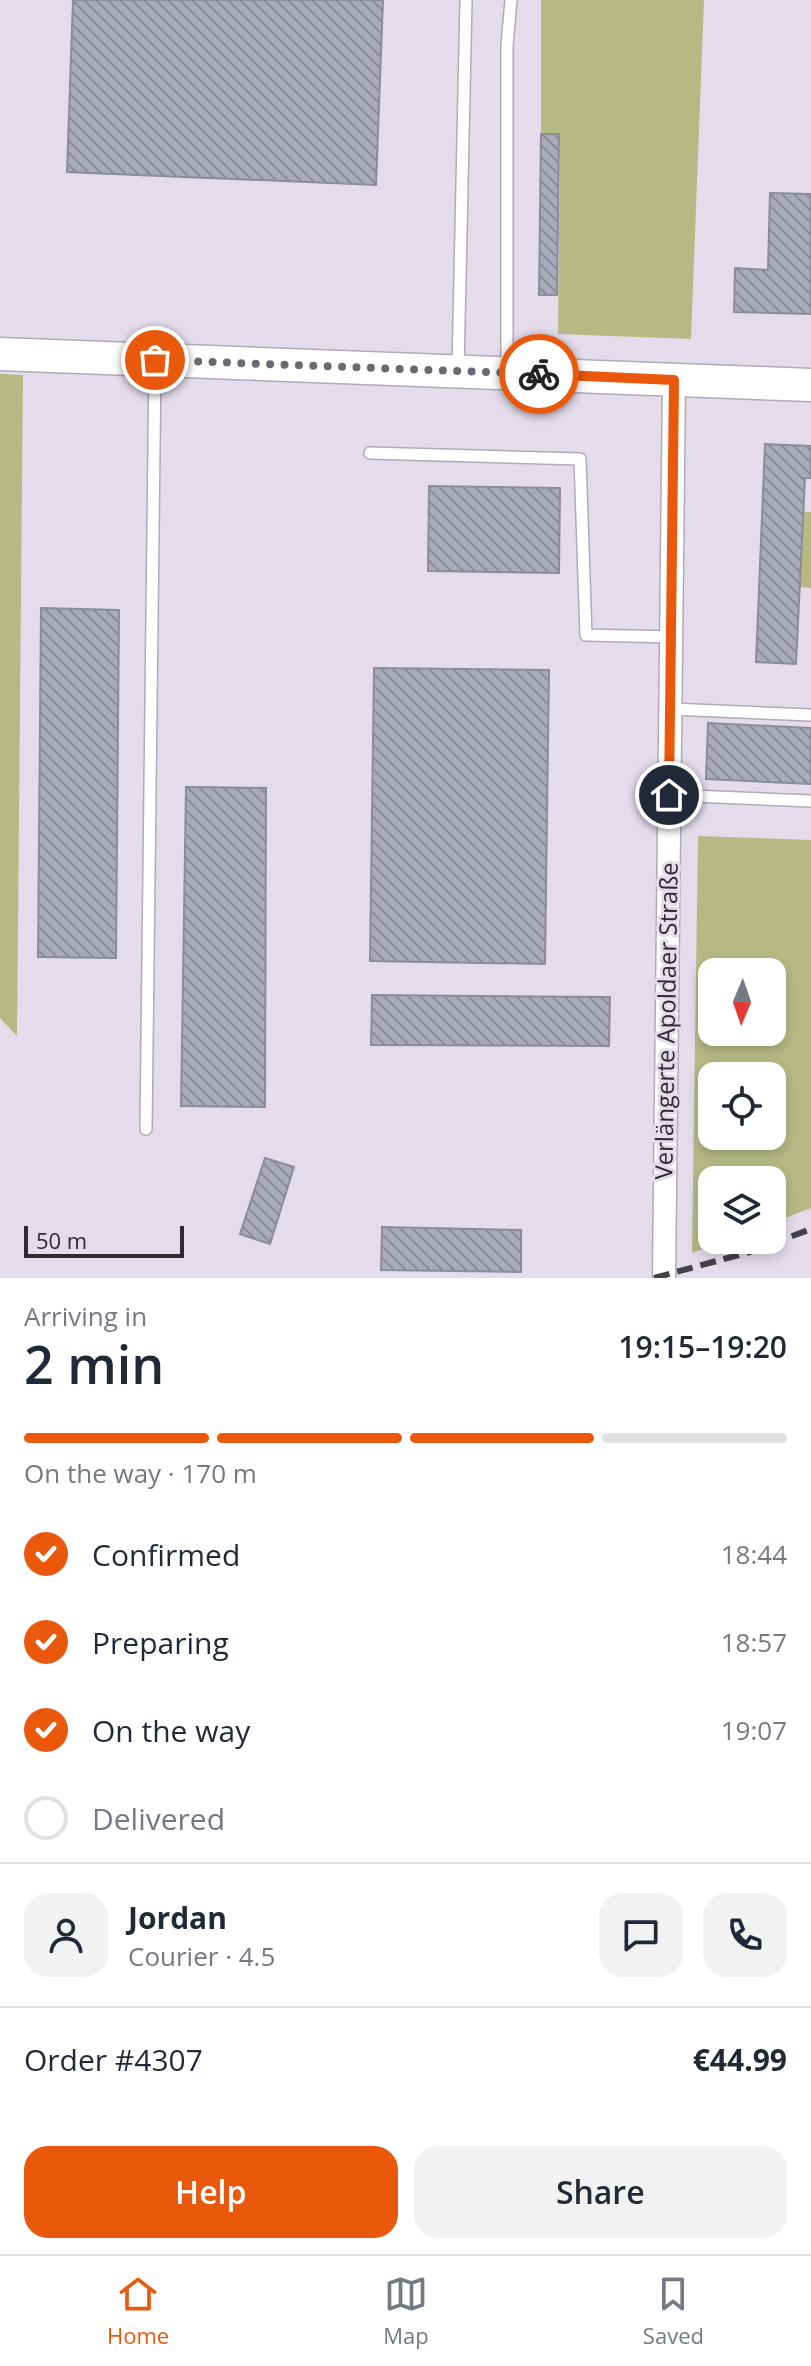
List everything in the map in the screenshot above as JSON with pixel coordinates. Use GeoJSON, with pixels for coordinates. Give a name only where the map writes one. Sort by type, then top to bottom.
{"type":"FeatureCollection","features":[{"type":"Feature","properties":{"kind":"street"},"geometry":{"type":"LineString","coordinates":[[0,354],[811,385]]}},
{"type":"Feature","properties":{"kind":"street","name":"Verlängerte Apoldaer Straße"},"geometry":{"type":"LineString","coordinates":[[664,1278],[674,380]]}},
{"type":"Feature","properties":{"kind":"lane"},"geometry":{"type":"LineString","coordinates":[[458,371],[466,0]]}},
{"type":"Feature","properties":{"kind":"lane"},"geometry":{"type":"LineString","coordinates":[[507,372],[511,0]]}},
{"type":"Feature","properties":{"kind":"lane"},"geometry":{"type":"LineString","coordinates":[[146,1129],[155,360]]}},
{"type":"Feature","properties":{"kind":"lane"},"geometry":{"type":"LineString","coordinates":[[370,453],[580,459],[586,635],[672,637]]}},
{"type":"Feature","properties":{"kind":"lane"},"geometry":{"type":"LineString","coordinates":[[671,709],[811,715]]}},
{"type":"Feature","properties":{"kind":"lane"},"geometry":{"type":"LineString","coordinates":[[669,795],[811,801]]}},
{"type":"Feature","properties":{"kind":"green space"},"geometry":{"type":"Polygon","coordinates":[[[541,0],[704,0],[691,339],[558,334],[560,135],[541,134],[541,0]]]}},
{"type":"Feature","properties":{"kind":"green space"},"geometry":{"type":"Polygon","coordinates":[[[0,374],[23,375],[17,1036],[0,1018],[0,374]]]}},
{"type":"Feature","properties":{"kind":"green space"},"geometry":{"type":"Polygon","coordinates":[[[803,512],[811,512],[811,588],[800,587],[803,512]]]}},
{"type":"Feature","properties":{"kind":"green space"},"geometry":{"type":"Polygon","coordinates":[[[698,836],[811,840],[811,1208],[786,1218],[786,1166],[698,1166],[698,1251],[692,1253],[698,836]]]}},
{"type":"Feature","properties":{"kind":"building"},"geometry":{"type":"Polygon","coordinates":[[[73,0],[383,0],[376,185],[67,172],[73,0]]]}},
{"type":"Feature","properties":{"kind":"building"},"geometry":{"type":"Polygon","coordinates":[[[541,134],[559,134],[557,295],[539,295],[541,134]]]}},
{"type":"Feature","properties":{"kind":"building"},"geometry":{"type":"Polygon","coordinates":[[[770,193],[811,194],[811,314],[734,312],[735,268],[768,270],[770,193]]]}},
{"type":"Feature","properties":{"kind":"building"},"geometry":{"type":"Polygon","coordinates":[[[765,444],[811,446],[811,478],[805,478],[796,664],[756,662],[765,444]]]}},
{"type":"Feature","properties":{"kind":"building"},"geometry":{"type":"Polygon","coordinates":[[[429,486],[560,488],[559,573],[428,571],[429,486]]]}},
{"type":"Feature","properties":{"kind":"building"},"geometry":{"type":"Polygon","coordinates":[[[41,608],[119,610],[116,958],[38,957],[41,608]]]}},
{"type":"Feature","properties":{"kind":"building"},"geometry":{"type":"Polygon","coordinates":[[[374,668],[549,670],[545,964],[370,961],[374,668]]]}},
{"type":"Feature","properties":{"kind":"building"},"geometry":{"type":"Polygon","coordinates":[[[708,723],[811,728],[811,784],[706,779],[708,723]]]}},
{"type":"Feature","properties":{"kind":"building"},"geometry":{"type":"Polygon","coordinates":[[[186,787],[266,788],[265,1107],[181,1106],[186,787]]]}},
{"type":"Feature","properties":{"kind":"building"},"geometry":{"type":"Polygon","coordinates":[[[372,995],[610,997],[609,1046],[371,1045],[372,995]]]}},
{"type":"Feature","properties":{"kind":"building"},"geometry":{"type":"Polygon","coordinates":[[[265,1158],[294,1167],[270,1244],[240,1234],[265,1158]]]}},
{"type":"Feature","properties":{"kind":"building"},"geometry":{"type":"Polygon","coordinates":[[[382,1227],[521,1230],[521,1272],[381,1270],[382,1227]]]}},
{"type":"Feature","properties":{"kind":"railway"},"geometry":{"type":"LineString","coordinates":[[654,1278],[750,1252],[811,1229]]}},
{"type":"Feature","properties":{"kind":"way so far"},"geometry":{"type":"LineString","coordinates":[[155,360],[539,374]]}},
{"type":"Feature","properties":{"kind":"route"},"geometry":{"type":"LineString","coordinates":[[539,374],[674,380],[669,795]]}}]}
